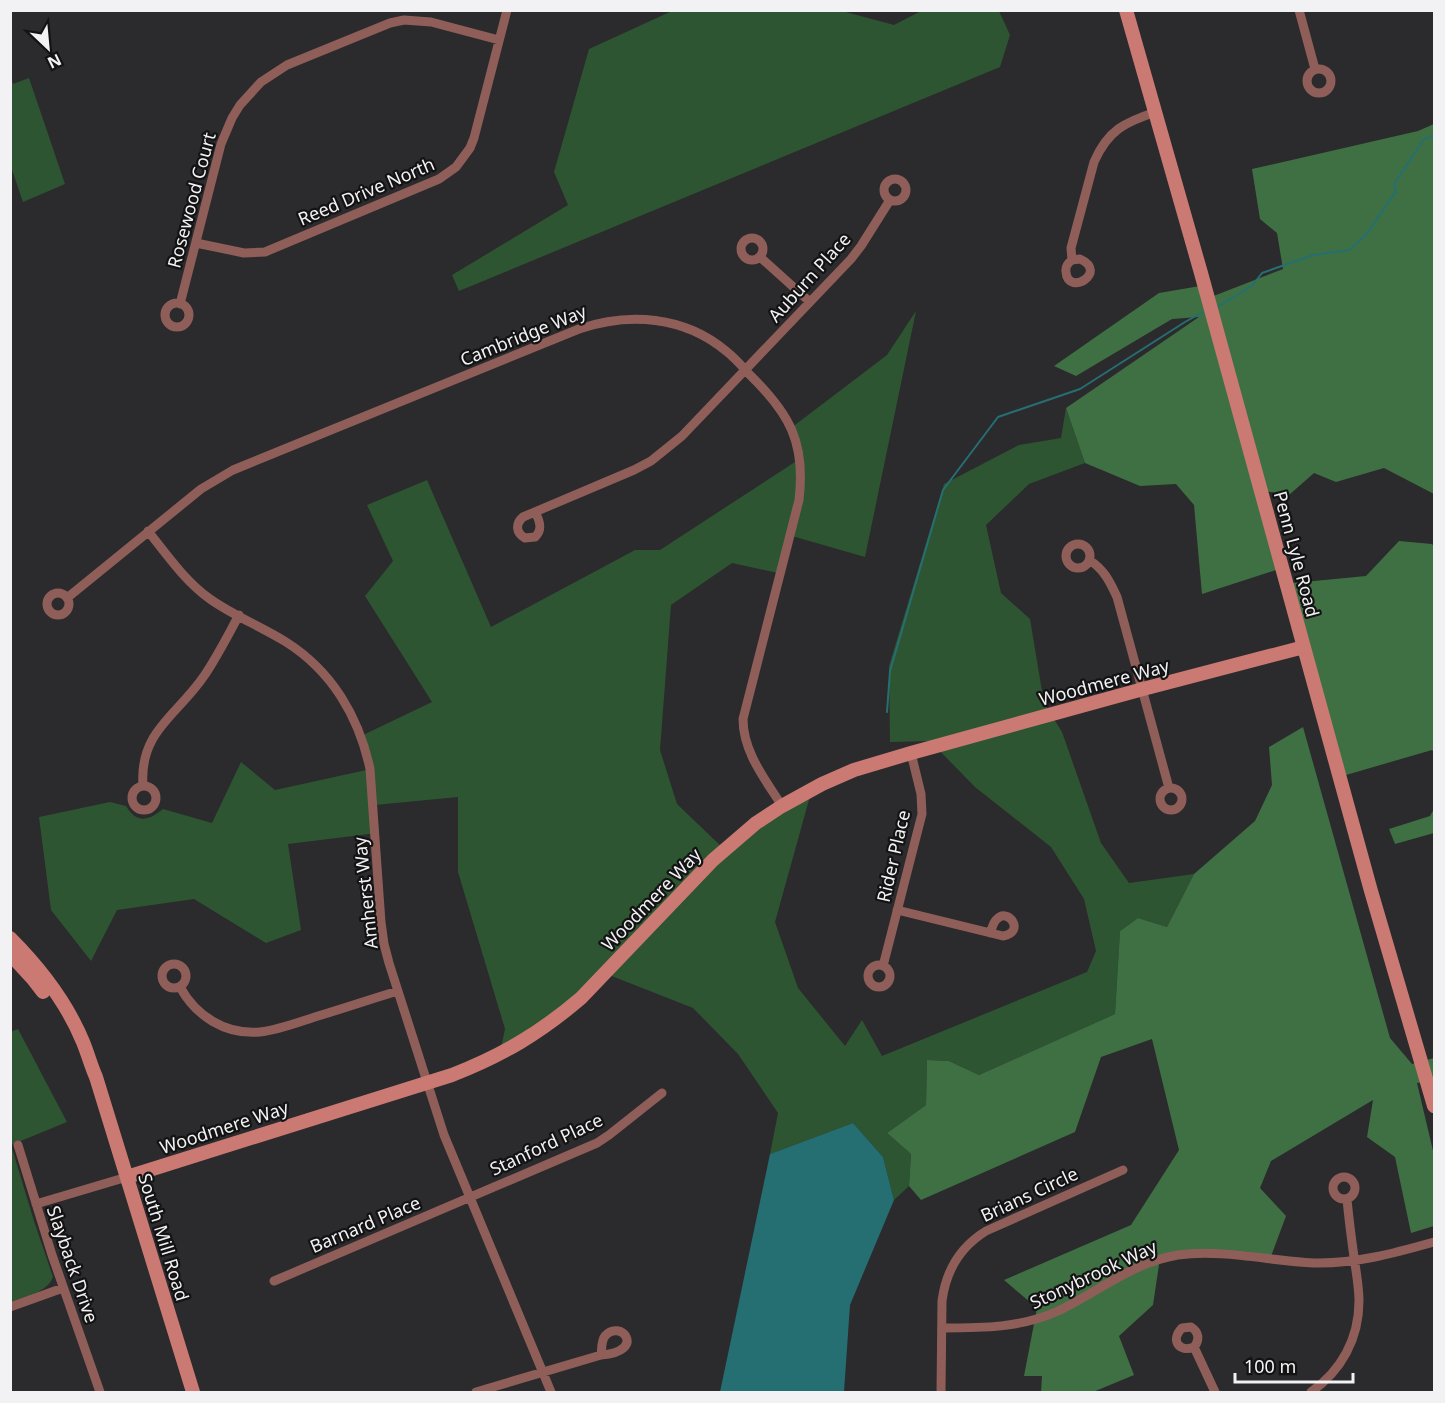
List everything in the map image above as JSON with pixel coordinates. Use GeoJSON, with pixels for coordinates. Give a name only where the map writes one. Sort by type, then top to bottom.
{"type":"FeatureCollection","features":[{"type":"Feature","properties":{"kind":"street","name":"Reed Drive North"},"geometry":{"type":"LineString","coordinates":[[196,243],[244,253],[265,252],[447,175],[464,158],[474,138],[507,10]]}},
{"type":"Feature","properties":{"kind":"street","name":"Penn Lyle Road"},"geometry":{"type":"LineString","coordinates":[[1126,10],[1371,891],[1434,1106]]}},
{"type":"Feature","properties":{"kind":"street"},"geometry":{"type":"LineString","coordinates":[[1299,10],[1315,69]]}},
{"type":"Feature","properties":{"kind":"street","name":"Rosewood Court"},"geometry":{"type":"LineString","coordinates":[[180,304],[225,132],[231,118],[250,93],[273,73],[377,27],[404,20],[431,22],[499,40]]}},
{"type":"Feature","properties":{"kind":"street"},"geometry":{"type":"LineString","coordinates":[[1072,260],[1071,248],[1099,150],[1106,140],[1124,124],[1156,112]]}},
{"type":"Feature","properties":{"kind":"street","name":"Auburn Place"},"geometry":{"type":"LineString","coordinates":[[535,513],[634,470],[659,455],[682,436],[856,252],[890,200]]}},
{"type":"Feature","properties":{"kind":"street"},"geometry":{"type":"LineString","coordinates":[[760,257],[810,302]]}},
{"type":"Feature","properties":{"kind":"street","name":"Cambridge Way"},"geometry":{"type":"LineString","coordinates":[[67,598],[201,489],[233,470],[596,323],[648,319],[681,326],[711,340],[726,351],[770,394],[782,410],[795,438],[801,466],[799,500],[743,719],[745,741],[749,751],[782,806]]}},
{"type":"Feature","properties":{"kind":"street","name":"Amherst Way"},"geometry":{"type":"LineString","coordinates":[[148,531],[197,589],[210,599],[287,642],[317,667],[342,697],[360,732],[370,769],[384,944],[444,1135],[551,1392]]}},
{"type":"Feature","properties":{"kind":"street"},"geometry":{"type":"LineString","coordinates":[[1089,560],[1098,565],[1117,597],[1169,788]]}},
{"type":"Feature","properties":{"kind":"street"},"geometry":{"type":"LineString","coordinates":[[143,786],[146,755],[156,732],[206,674],[239,615]]}},
{"type":"Feature","properties":{"kind":"street","name":"Woodmere Way"},"geometry":{"type":"LineString","coordinates":[[36,1204],[426,1083],[460,1072],[499,1055],[521,1043],[581,998],[713,860],[756,823],[813,788],[875,763],[1304,647]]}},
{"type":"Feature","properties":{"kind":"street","name":"Rider Place"},"geometry":{"type":"LineString","coordinates":[[883,966],[921,814],[921,794],[911,753]]}},
{"type":"Feature","properties":{"kind":"street"},"geometry":{"type":"LineString","coordinates":[[897,910],[990,933]]}},
{"type":"Feature","properties":{"kind":"street","name":"South Mill Road"},"geometry":{"type":"LineString","coordinates":[[10,938],[57,995],[83,1041],[193,1392]]}},
{"type":"Feature","properties":{"kind":"street","name":"South Mill Road"},"geometry":{"type":"LineString","coordinates":[[10,954],[33,978],[63,1020],[100,1093]]}},
{"type":"Feature","properties":{"kind":"street"},"geometry":{"type":"LineString","coordinates":[[180,987],[193,1006],[211,1021],[233,1030],[247,1032],[271,1030],[398,991]]}},
{"type":"Feature","properties":{"kind":"street","name":"Stanford Place"},"geometry":{"type":"LineString","coordinates":[[470,1197],[597,1143],[662,1093]]}},
{"type":"Feature","properties":{"kind":"street","name":"Slayback Drive"},"geometry":{"type":"LineString","coordinates":[[18,1145],[63,1287],[100,1392]]}},
{"type":"Feature","properties":{"kind":"street","name":"Brians Circle"},"geometry":{"type":"LineString","coordinates":[[942,1392],[942,1301],[952,1265],[967,1244],[986,1231],[1123,1170]]}},
{"type":"Feature","properties":{"kind":"street","name":"Barnard Place"},"geometry":{"type":"LineString","coordinates":[[274,1281],[470,1197]]}},
{"type":"Feature","properties":{"kind":"street"},"geometry":{"type":"LineString","coordinates":[[1311,1392],[1339,1366],[1352,1341],[1359,1314],[1347,1199]]}},
{"type":"Feature","properties":{"kind":"street","name":"Stonybrook Way"},"geometry":{"type":"LineString","coordinates":[[942,1328],[1005,1326],[1041,1318],[1059,1311],[1140,1266],[1176,1256],[1212,1253],[1334,1263],[1390,1254],[1434,1242]]}},
{"type":"Feature","properties":{"kind":"street"},"geometry":{"type":"LineString","coordinates":[[10,1307],[63,1287]]}},
{"type":"Feature","properties":{"kind":"street"},"geometry":{"type":"LineString","coordinates":[[1194,1347],[1215,1392]]}},
{"type":"Feature","properties":{"kind":"street"},"geometry":{"type":"LineString","coordinates":[[476,1392],[601,1355]]}},
{"type":"Feature","properties":{"kind":"green space"},"geometry":{"type":"Polygon","coordinates":[[[672,11],[842,11],[894,25],[921,11],[999,11],[1010,35],[1000,67],[459,291],[452,275],[568,205],[554,172],[589,49],[672,11]]]}},
{"type":"Feature","properties":{"kind":"green space"},"geometry":{"type":"Polygon","coordinates":[[[11,76],[13,84],[29,78],[65,184],[23,202],[11,167],[11,76]]]}},
{"type":"Feature","properties":{"kind":"green space"},"geometry":{"type":"Polygon","coordinates":[[[1434,124],[1434,494],[1384,468],[1336,482],[1314,473],[1289,495],[1259,490],[1279,569],[1202,594],[1194,505],[1176,484],[1140,486],[1085,463],[1066,408],[1199,317],[1172,319],[1076,376],[1054,366],[1159,293],[1206,285],[1211,297],[1283,269],[1277,233],[1260,219],[1252,169],[1418,131],[1434,124]]]}},
{"type":"Feature","properties":{"kind":"green space"},"geometry":{"type":"Polygon","coordinates":[[[916,311],[865,557],[792,536],[778,573],[732,563],[671,605],[660,750],[677,804],[723,848],[812,789],[775,922],[798,988],[845,1046],[862,1020],[882,1056],[1087,972],[1096,951],[1084,899],[1051,847],[975,787],[930,741],[890,742],[889,666],[944,484],[1019,445],[1061,438],[1066,408],[1085,463],[1029,484],[986,525],[1001,593],[1030,619],[1044,703],[1062,732],[1101,843],[1129,883],[1194,874],[1167,927],[1138,918],[1120,931],[1115,1014],[979,1075],[949,1061],[927,1060],[926,1105],[887,1133],[911,1154],[909,1186],[894,1200],[883,1157],[853,1123],[770,1154],[778,1113],[738,1054],[693,1008],[604,973],[500,1053],[505,1029],[458,872],[458,797],[375,805],[377,833],[288,844],[301,930],[266,943],[194,899],[117,910],[91,961],[51,910],[39,817],[110,802],[126,806],[134,816],[143,819],[163,809],[212,823],[241,762],[275,790],[371,769],[361,736],[432,702],[365,596],[393,561],[367,505],[427,480],[491,627],[635,550],[660,550],[798,460],[791,428],[887,355],[916,311]]]}},
{"type":"Feature","properties":{"kind":"green space"},"geometry":{"type":"Polygon","coordinates":[[[1399,541],[1432,544],[1434,547],[1434,752],[1432,750],[1346,775],[1283,584],[1366,576],[1399,541]]]}},
{"type":"Feature","properties":{"kind":"green space"},"geometry":{"type":"Polygon","coordinates":[[[1303,727],[1390,1038],[1412,1064],[1434,1058],[1434,1081],[1417,1083],[1434,1155],[1434,1226],[1411,1233],[1395,1157],[1367,1137],[1373,1100],[1271,1161],[1260,1188],[1286,1216],[1270,1259],[1209,1253],[1160,1258],[1153,1305],[1119,1336],[1134,1375],[1093,1392],[1041,1392],[1042,1376],[1024,1376],[1037,1308],[1004,1280],[1131,1225],[1179,1150],[1152,1039],[1101,1057],[1075,1132],[921,1200],[909,1186],[911,1154],[887,1133],[926,1105],[927,1060],[949,1061],[979,1075],[1115,1014],[1120,931],[1138,918],[1167,927],[1194,874],[1255,821],[1272,785],[1269,747],[1303,727]]]}},
{"type":"Feature","properties":{"kind":"green space"},"geometry":{"type":"Polygon","coordinates":[[[1434,809],[1434,833],[1395,844],[1389,829],[1430,816],[1434,809]]]}},
{"type":"Feature","properties":{"kind":"green space"},"geometry":{"type":"Polygon","coordinates":[[[18,1029],[67,1122],[11,1145],[53,1277],[41,1290],[11,1302],[10,1032],[18,1029]]]}},
{"type":"Feature","properties":{"kind":"water"},"geometry":{"type":"Polygon","coordinates":[[[853,1123],[883,1157],[894,1200],[850,1305],[844,1392],[720,1392],[770,1154],[853,1123]]]}},
{"type":"Feature","properties":{"kind":"waterway"},"geometry":{"type":"LineString","coordinates":[[1219,306],[1252,286],[1262,273],[1313,255],[1349,250],[1367,234],[1396,191],[1394,184],[1424,139],[1434,136]]}},
{"type":"Feature","properties":{"kind":"waterway"},"geometry":{"type":"LineString","coordinates":[[887,712],[890,671],[943,490],[998,417],[1080,389],[1203,312]]}}]}
